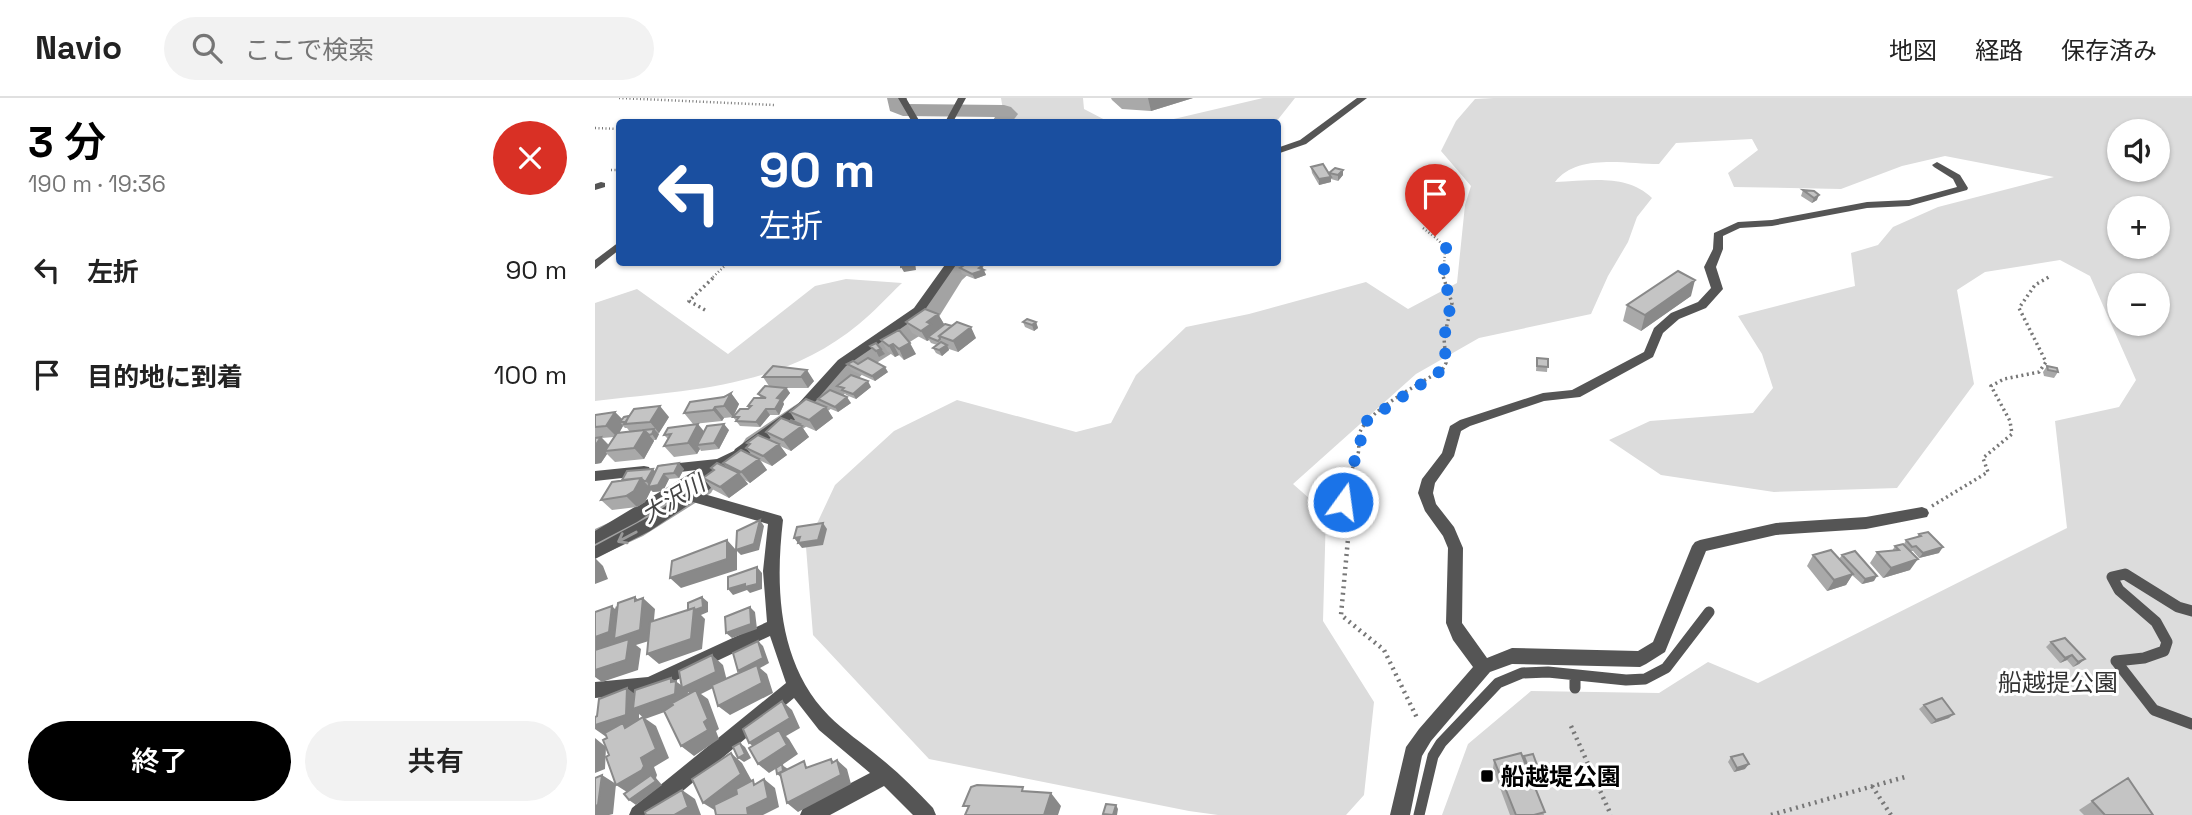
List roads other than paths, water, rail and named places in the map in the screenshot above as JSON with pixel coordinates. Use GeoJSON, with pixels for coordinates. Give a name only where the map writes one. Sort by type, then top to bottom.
{"type":"FeatureCollection","features":[{"type":"Feature","properties":{"kind":"street"},"geometry":{"type":"LineString","coordinates":[[902,98],[912,115]]}},
{"type":"Feature","properties":{"kind":"street"},"geometry":{"type":"LineString","coordinates":[[951,119],[962,98]]}},
{"type":"Feature","properties":{"kind":"street"},"geometry":{"type":"LineString","coordinates":[[1281,150],[1303,142],[1363,98]]}},
{"type":"Feature","properties":{"kind":"street"},"geometry":{"type":"LineString","coordinates":[[1484,667],[1455,626],[1451,599],[1459,562],[1457,549],[1426,496],[1427,484],[1447,457],[1455,429],[1465,423],[1543,397],[1575,394],[1649,354],[1658,331],[1675,316],[1702,305],[1712,297],[1717,289],[1710,267],[1718,249],[1718,235],[1731,227],[1798,219],[1867,205],[1909,203],[1963,188],[1957,177],[1937,165]]}},
{"type":"Feature","properties":{"kind":"street"},"geometry":{"type":"LineString","coordinates":[[595,266],[616,247]]}},
{"type":"Feature","properties":{"kind":"street"},"geometry":{"type":"LineString","coordinates":[[595,553],[694,497],[740,453],[803,407],[842,363],[918,311],[950,266]]}},
{"type":"Feature","properties":{"kind":"street"},"geometry":{"type":"LineString","coordinates":[[595,538],[643,513],[719,463],[740,453]]}},
{"type":"Feature","properties":{"kind":"street"},"geometry":{"type":"LineString","coordinates":[[595,476],[719,463]]}},
{"type":"Feature","properties":{"kind":"street"},"geometry":{"type":"LineString","coordinates":[[694,497],[776,520],[770,554],[774,626],[795,687],[819,719],[885,775],[926,815]]}},
{"type":"Feature","properties":{"kind":"street"},"geometry":{"type":"LineString","coordinates":[[1400,815],[1413,753],[1425,735],[1484,667],[1512,656],[1640,659],[1659,646],[1700,545],[1776,529],[1866,523],[1922,513]]}},
{"type":"Feature","properties":{"kind":"street"},"geometry":{"type":"LineString","coordinates":[[595,690],[649,685],[774,626]]}},
{"type":"Feature","properties":{"kind":"street"},"geometry":{"type":"LineString","coordinates":[[639,815],[795,687]]}},
{"type":"Feature","properties":{"kind":"street"},"geometry":{"type":"LineString","coordinates":[[810,815],[885,775]]}},
{"type":"Feature","properties":{"kind":"lane"},"geometry":{"type":"LineString","coordinates":[[2192,611],[2179,607],[2125,574],[2112,577],[2119,590],[2156,622],[2167,642],[2164,651],[2144,658],[2116,661],[2154,710],[2192,724]]}},
{"type":"Feature","properties":{"kind":"lane"},"geometry":{"type":"LineString","coordinates":[[1419,815],[1433,756],[1441,743],[1498,683],[1522,673],[1645,679],[1665,668],[1709,612]]}},
{"type":"Feature","properties":{"kind":"lane"},"geometry":{"type":"LineString","coordinates":[[1575,675],[1575,688]]}},
{"type":"Feature","properties":{"kind":"waterway","name":"大沢川"},"geometry":{"type":"LineString","coordinates":[[897,98],[897,107],[903,110],[1004,111],[1008,114],[1004,119]]}},
{"type":"Feature","properties":{"kind":"waterway","name":"大沢川"},"geometry":{"type":"LineString","coordinates":[[757,446],[822,401],[857,362],[922,322],[952,275],[964,266]]}},
{"type":"Feature","properties":{"kind":"waterway","name":"大沢川"},"geometry":{"type":"LineString","coordinates":[[595,544],[631,527],[700,484]]}},
{"type":"Feature","properties":{"kind":"place","name":"船越堤公園"},"geometry":{"type":"Point","coordinates":[1487,776]}},
{"type":"Feature","properties":{"kind":"park label","name":"船越提公園"},"geometry":{"type":"Point","coordinates":[2058,682]}}]}
